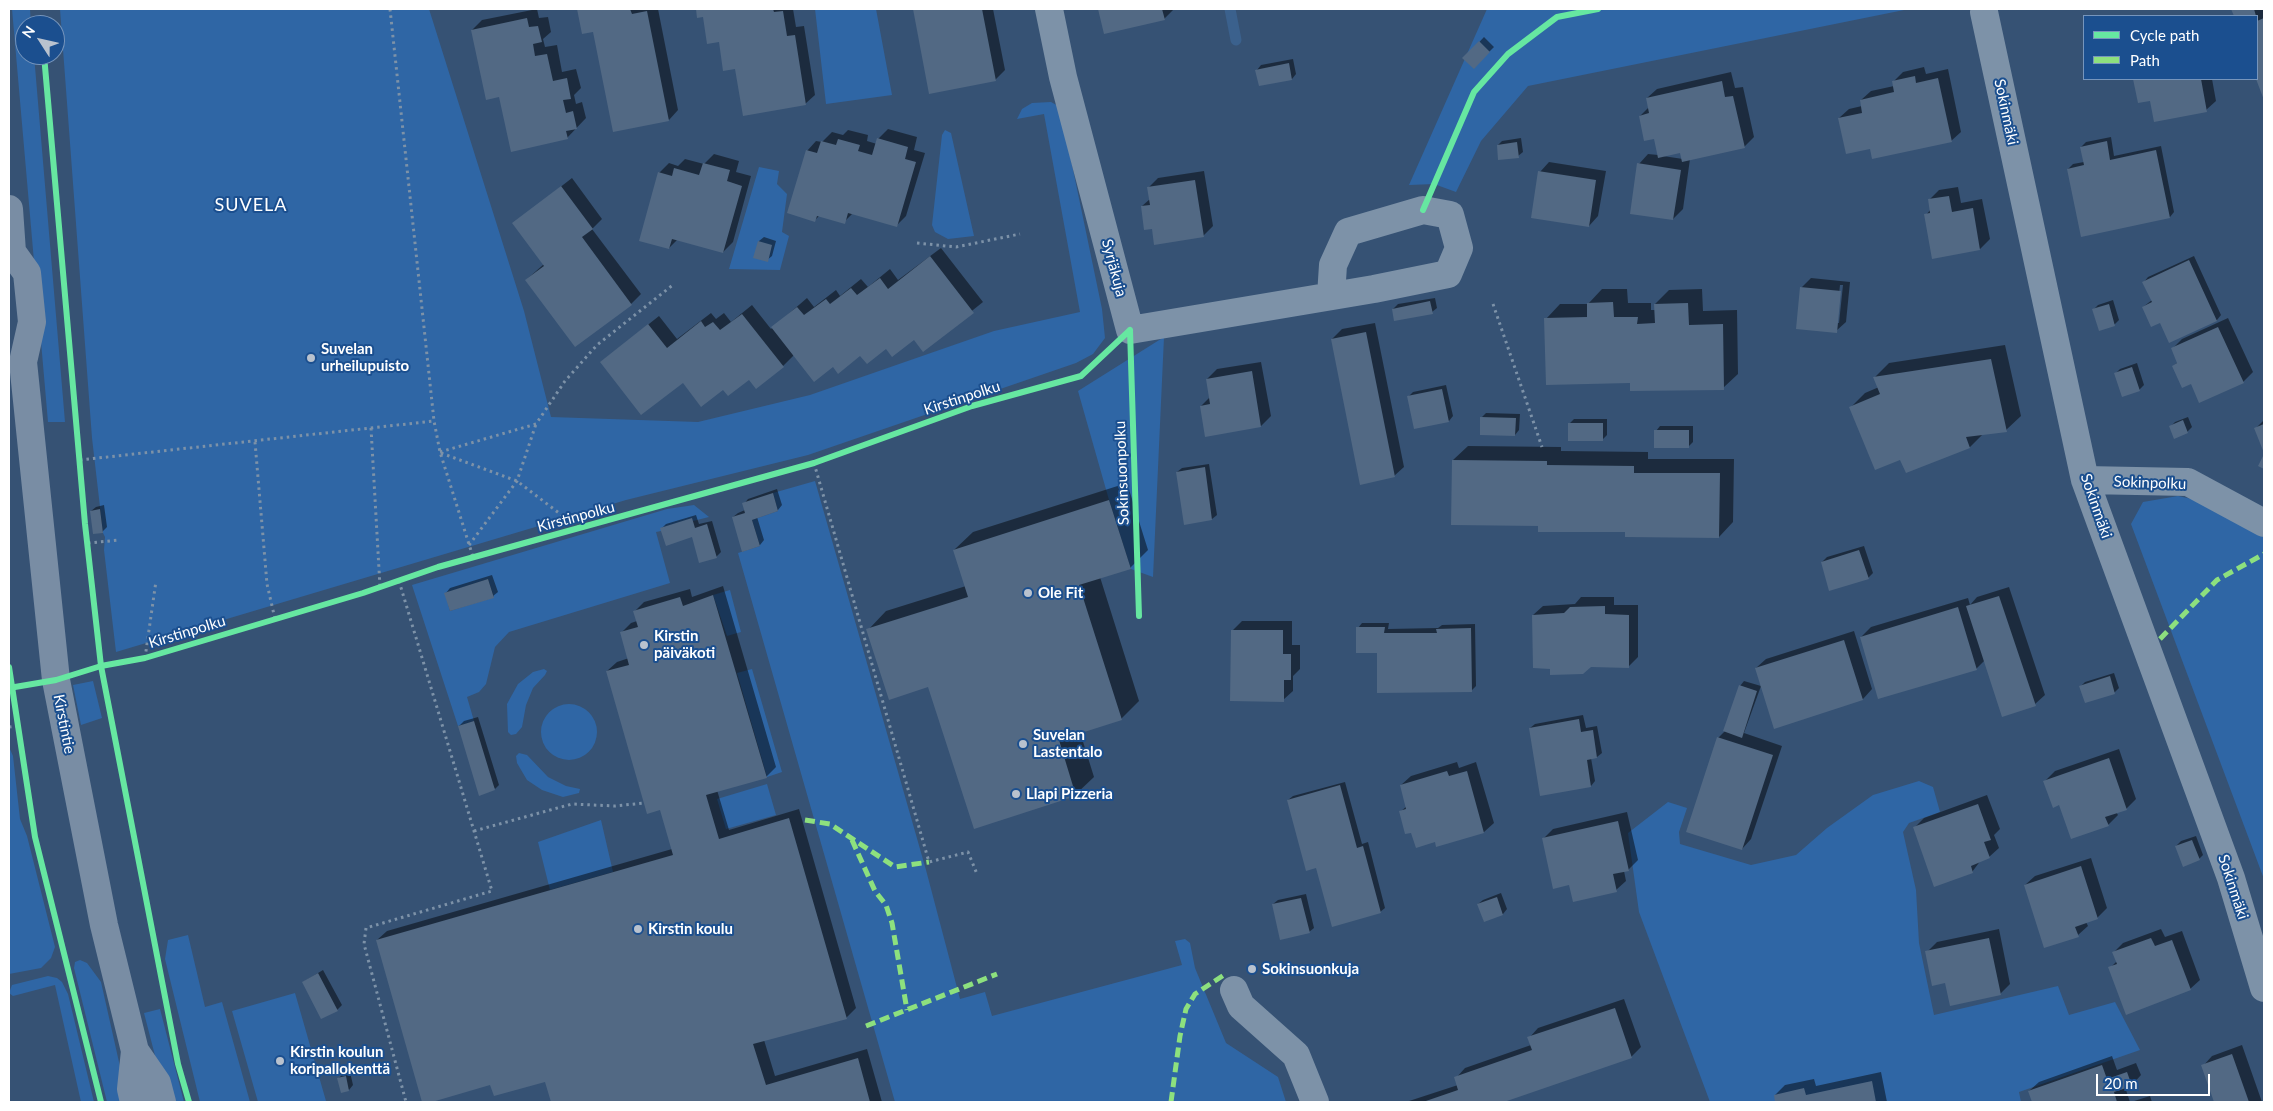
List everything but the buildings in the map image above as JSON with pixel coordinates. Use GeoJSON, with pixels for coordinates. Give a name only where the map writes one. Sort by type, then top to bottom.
{"type":"FeatureCollection","features":[{"type":"Feature","properties":{"kind":"street","name":"Syrjäkuja"},"geometry":{"type":"LineString","coordinates":[[1049,9],[1063,77],[1130,330],[1331,296],[1448,274],[1459,248],[1450,215],[1423,210],[1348,232],[1333,265],[1331,296]]}},
{"type":"Feature","properties":{"kind":"street","name":"Sokinmäki"},"geometry":{"type":"LineString","coordinates":[[1984,12],[2086,480],[2231,878],[2264,988]]}},
{"type":"Feature","properties":{"kind":"street","name":"Kirstintie"},"geometry":{"type":"LineString","coordinates":[[9,209],[10,255],[27,273],[32,322],[23,362],[56,680],[104,924],[136,1052],[157,1082],[162,1102]]}},
{"type":"Feature","properties":{"kind":"street","name":"Kirstintie"},"geometry":{"type":"LineString","coordinates":[[9,332],[23,362]]}},
{"type":"Feature","properties":{"kind":"street","name":"Sokinpolku"},"geometry":{"type":"LineString","coordinates":[[2086,480],[2188,482],[2264,523]]}},
{"type":"Feature","properties":{"kind":"street"},"geometry":{"type":"LineString","coordinates":[[1234,990],[1241,1006],[1296,1055],[1315,1102]]}},
{"type":"Feature","properties":{"kind":"street","name":"Kirstintie"},"geometry":{"type":"LineString","coordinates":[[134,1102],[131,1089],[136,1052]]}},
{"type":"Feature","properties":{"kind":"path"},"geometry":{"type":"LineString","coordinates":[[390,9],[434,421],[440,452],[473,558]]}},
{"type":"Feature","properties":{"kind":"path"},"geometry":{"type":"LineString","coordinates":[[917,243],[956,247],[1020,234]]}},
{"type":"Feature","properties":{"kind":"path"},"geometry":{"type":"LineString","coordinates":[[469,546],[517,481],[536,424],[565,382],[597,345],[674,284]]}},
{"type":"Feature","properties":{"kind":"path"},"geometry":{"type":"LineString","coordinates":[[1493,304],[1542,447]]}},
{"type":"Feature","properties":{"kind":"path"},"geometry":{"type":"LineString","coordinates":[[80,460],[434,421]]}},
{"type":"Feature","properties":{"kind":"path"},"geometry":{"type":"LineString","coordinates":[[440,452],[536,424]]}},
{"type":"Feature","properties":{"kind":"path"},"geometry":{"type":"LineString","coordinates":[[371,428],[380,587]]}},
{"type":"Feature","properties":{"kind":"path"},"geometry":{"type":"LineString","coordinates":[[254,442],[267,584],[275,619]]}},
{"type":"Feature","properties":{"kind":"path"},"geometry":{"type":"LineString","coordinates":[[79,451],[81,470]]}},
{"type":"Feature","properties":{"kind":"path"},"geometry":{"type":"LineString","coordinates":[[440,452],[517,481],[580,529]]}},
{"type":"Feature","properties":{"kind":"path"},"geometry":{"type":"LineString","coordinates":[[805,465],[823,459]]}},
{"type":"Feature","properties":{"kind":"path"},"geometry":{"type":"LineString","coordinates":[[814,463],[929,862],[968,852],[977,874]]}},
{"type":"Feature","properties":{"kind":"path"},"geometry":{"type":"LineString","coordinates":[[87,534],[88,547],[120,540]]}},
{"type":"Feature","properties":{"kind":"path"},"geometry":{"type":"LineString","coordinates":[[464,560],[482,555]]}},
{"type":"Feature","properties":{"kind":"path"},"geometry":{"type":"LineString","coordinates":[[372,590],[407,578]]}},
{"type":"Feature","properties":{"kind":"path"},"geometry":{"type":"LineString","coordinates":[[145,658],[156,581]]}},
{"type":"Feature","properties":{"kind":"path"},"geometry":{"type":"LineString","coordinates":[[399,581],[492,890],[366,928],[364,944],[406,1102]]}},
{"type":"Feature","properties":{"kind":"path"},"geometry":{"type":"LineString","coordinates":[[267,621],[283,616]]}},
{"type":"Feature","properties":{"kind":"path"},"geometry":{"type":"LineString","coordinates":[[16,716],[19,735]]}},
{"type":"Feature","properties":{"kind":"path"},"geometry":{"type":"LineString","coordinates":[[9,728],[18,726]]}},
{"type":"Feature","properties":{"kind":"path"},"geometry":{"type":"LineString","coordinates":[[474,832],[544,810],[572,804],[615,806],[644,803]]}},
{"type":"Feature","properties":{"kind":"shaded area"},"geometry":{"type":"Polygon","coordinates":[[[12,9],[30,9],[30,15],[15,15],[15,43],[12,9]]]}},
{"type":"Feature","properties":{"kind":"shaded area","name":"Suvelan urheilupuisto"},"geometry":{"type":"Polygon","coordinates":[[[60,9],[429,9],[524,311],[551,417],[698,422],[810,395],[994,331],[1080,312],[1044,114],[1017,119],[1022,109],[1032,103],[1051,102],[1060,107],[1102,309],[1105,338],[1093,354],[1076,363],[808,455],[626,500],[116,652],[104,550],[105,537],[92,438],[64,65],[65,15],[60,15],[60,9]]]}},
{"type":"Feature","properties":{"kind":"shaded area"},"geometry":{"type":"Polygon","coordinates":[[[815,9],[876,9],[892,95],[826,104],[815,9]]]}},
{"type":"Feature","properties":{"kind":"shaded area"},"geometry":{"type":"Polygon","coordinates":[[[1487,9],[1909,9],[1528,86],[1481,141],[1456,192],[1434,184],[1409,185],[1487,9]]]}},
{"type":"Feature","properties":{"kind":"shaded area"},"geometry":{"type":"Polygon","coordinates":[[[17,65],[35,65],[65,422],[48,422],[17,65]]]}},
{"type":"Feature","properties":{"kind":"shaded area"},"geometry":{"type":"Polygon","coordinates":[[[945,130],[951,133],[974,236],[948,239],[935,232],[932,225],[942,135],[945,130]]]}},
{"type":"Feature","properties":{"kind":"shaded area"},"geometry":{"type":"Polygon","coordinates":[[[759,167],[779,171],[777,184],[787,194],[782,232],[789,236],[780,270],[729,269],[759,167]]]}},
{"type":"Feature","properties":{"kind":"shaded area"},"geometry":{"type":"Polygon","coordinates":[[[1164,337],[1153,577],[1131,569],[1078,391],[1164,337]]]}},
{"type":"Feature","properties":{"kind":"shaded area"},"geometry":{"type":"Polygon","coordinates":[[[815,481],[926,870],[960,999],[985,992],[992,1016],[1182,965],[1175,941],[1185,939],[1190,943],[1195,968],[1226,1043],[1278,1077],[1286,1102],[895,1102],[738,553],[760,546],[752,520],[778,511],[773,493],[815,481]]]}},
{"type":"Feature","properties":{"kind":"shaded area"},"geometry":{"type":"Polygon","coordinates":[[[2178,496],[2201,501],[2264,537],[2264,879],[2131,524],[2143,502],[2178,496]]]}},
{"type":"Feature","properties":{"kind":"shaded area"},"geometry":{"type":"Polygon","coordinates":[[[694,505],[709,517],[693,521],[691,519],[661,528],[661,531],[656,532],[670,583],[509,632],[495,647],[486,684],[479,692],[467,697],[474,721],[458,726],[412,585],[667,509],[694,505]],[[488,579],[445,593],[450,611],[494,597],[488,579]]]}},
{"type":"Feature","properties":{"kind":"shaded area"},"geometry":{"type":"Polygon","coordinates":[[[730,590],[741,632],[727,636],[713,595],[730,590]]]}},
{"type":"Feature","properties":{"kind":"shaded area"},"geometry":{"type":"Polygon","coordinates":[[[544,669],[547,671],[545,675],[533,688],[526,705],[522,727],[516,734],[511,735],[508,732],[507,704],[518,684],[533,672],[544,669]]]}},
{"type":"Feature","properties":{"kind":"shaded area"},"geometry":{"type":"Polygon","coordinates":[[[752,669],[782,772],[767,777],[737,673],[752,669]]]}},
{"type":"Feature","properties":{"kind":"shaded area"},"geometry":{"type":"Polygon","coordinates":[[[93,681],[102,718],[81,725],[73,685],[93,681]]]}},
{"type":"Feature","properties":{"kind":"shaded area"},"geometry":{"type":"Polygon","coordinates":[[[569,704],[580,706],[589,712],[595,721],[597,732],[595,743],[589,752],[580,758],[569,760],[558,758],[549,752],[543,743],[541,732],[543,721],[549,712],[558,706],[569,704]]]}},
{"type":"Feature","properties":{"kind":"shaded area"},"geometry":{"type":"Polygon","coordinates":[[[9,747],[13,756],[20,819],[27,836],[55,947],[51,958],[41,968],[9,974],[9,747]]]}},
{"type":"Feature","properties":{"kind":"shaded area"},"geometry":{"type":"Polygon","coordinates":[[[519,753],[527,755],[548,777],[566,786],[580,789],[579,793],[563,797],[542,790],[527,780],[517,763],[516,756],[519,753]]]}},
{"type":"Feature","properties":{"kind":"shaded area"},"geometry":{"type":"Polygon","coordinates":[[[1919,781],[1933,787],[1940,812],[1909,823],[1903,832],[1916,890],[1919,943],[1934,1015],[2058,986],[2069,1015],[2115,1002],[2140,1050],[2019,1092],[2021,1102],[1710,1102],[1639,912],[1628,833],[1668,802],[1687,808],[1679,832],[1680,844],[1751,865],[1796,855],[1827,828],[1873,795],[1919,781]]]}},
{"type":"Feature","properties":{"kind":"shaded area"},"geometry":{"type":"Polygon","coordinates":[[[767,784],[776,815],[726,829],[717,799],[767,784]]]}},
{"type":"Feature","properties":{"kind":"shaded area"},"geometry":{"type":"Polygon","coordinates":[[[601,820],[613,872],[550,890],[538,842],[601,820]]]}},
{"type":"Feature","properties":{"kind":"shaded area"},"geometry":{"type":"Polygon","coordinates":[[[188,935],[205,1007],[222,1002],[250,1102],[200,1102],[165,959],[168,940],[188,935]]]}},
{"type":"Feature","properties":{"kind":"shaded area"},"geometry":{"type":"Polygon","coordinates":[[[80,960],[87,963],[101,982],[128,1102],[107,1102],[74,968],[75,962],[80,960]]]}},
{"type":"Feature","properties":{"kind":"shaded area"},"geometry":{"type":"Polygon","coordinates":[[[48,976],[57,978],[62,982],[68,994],[94,1102],[81,1102],[55,985],[13,996],[9,993],[12,985],[48,976]]]}},
{"type":"Feature","properties":{"kind":"shaded area","name":"Kirstin koulun koripallokenttä"},"geometry":{"type":"Polygon","coordinates":[[[295,993],[326,1101],[258,1102],[232,1011],[295,993]]]}},
{"type":"Feature","properties":{"kind":"shaded area"},"geometry":{"type":"Polygon","coordinates":[[[160,1009],[184,1102],[167,1102],[144,1013],[160,1009]]]}},
{"type":"Feature","properties":{"kind":"waterway"},"geometry":{"type":"LineString","coordinates":[[1230,9],[1236,40]]}},
{"type":"Feature","properties":{"kind":"marked path"},"geometry":{"type":"LineString","coordinates":[[2160,639],[2217,580],[2264,554]]}},
{"type":"Feature","properties":{"kind":"marked path"},"geometry":{"type":"LineString","coordinates":[[805,820],[830,824],[895,867],[929,862]]}},
{"type":"Feature","properties":{"kind":"marked path"},"geometry":{"type":"LineString","coordinates":[[852,840],[875,891],[886,905],[892,923],[907,1010]]}},
{"type":"Feature","properties":{"kind":"marked path"},"geometry":{"type":"LineString","coordinates":[[1171,1102],[1180,1036],[1186,1009],[1195,994],[1227,973]]}},
{"type":"Feature","properties":{"kind":"marked path"},"geometry":{"type":"LineString","coordinates":[[866,1026],[997,974]]}},
{"type":"Feature","properties":{"kind":"cycle path"},"geometry":{"type":"LineString","coordinates":[[1423,210],[1474,92],[1508,54],[1557,17],[1598,9]]}},
{"type":"Feature","properties":{"kind":"cycle path"},"geometry":{"type":"LineString","coordinates":[[45,65],[85,524],[101,666],[178,1064],[189,1102]]}},
{"type":"Feature","properties":{"kind":"cycle path","name":"Sokinsuonpolku"},"geometry":{"type":"LineString","coordinates":[[1130,330],[1139,616]]}},
{"type":"Feature","properties":{"kind":"cycle path","name":"Kirstinpolku"},"geometry":{"type":"LineString","coordinates":[[9,688],[56,680],[101,666],[145,658],[363,593],[438,567],[814,463],[972,406],[1081,376],[1130,330]]}},
{"type":"Feature","properties":{"kind":"cycle path"},"geometry":{"type":"LineString","coordinates":[[9,667],[35,837],[101,1102]]}},
{"type":"Feature","properties":{"kind":"place","name":"Suvelan urheilupuisto"},"geometry":{"type":"Point","coordinates":[311,358]}},
{"type":"Feature","properties":{"kind":"place","name":"Ole Fit"},"geometry":{"type":"Point","coordinates":[1028,593]}},
{"type":"Feature","properties":{"kind":"place","name":"Kirstin päiväkoti"},"geometry":{"type":"Point","coordinates":[644,645]}},
{"type":"Feature","properties":{"kind":"place","name":"Suvelan Lastentalo"},"geometry":{"type":"Point","coordinates":[1023,744]}},
{"type":"Feature","properties":{"kind":"place","name":"Llapi Pizzeria"},"geometry":{"type":"Point","coordinates":[1016,794]}},
{"type":"Feature","properties":{"kind":"place","name":"Kirstin koulu"},"geometry":{"type":"Point","coordinates":[638,929]}},
{"type":"Feature","properties":{"kind":"place","name":"Sokinsuonkuja"},"geometry":{"type":"Point","coordinates":[1252,969]}},
{"type":"Feature","properties":{"kind":"place","name":"Kirstin koulun koripallokenttä"},"geometry":{"type":"Point","coordinates":[280,1061]}},
{"type":"Feature","properties":{"kind":"district","name":"SUVELA"},"geometry":{"type":"Point","coordinates":[251,205]}}]}
